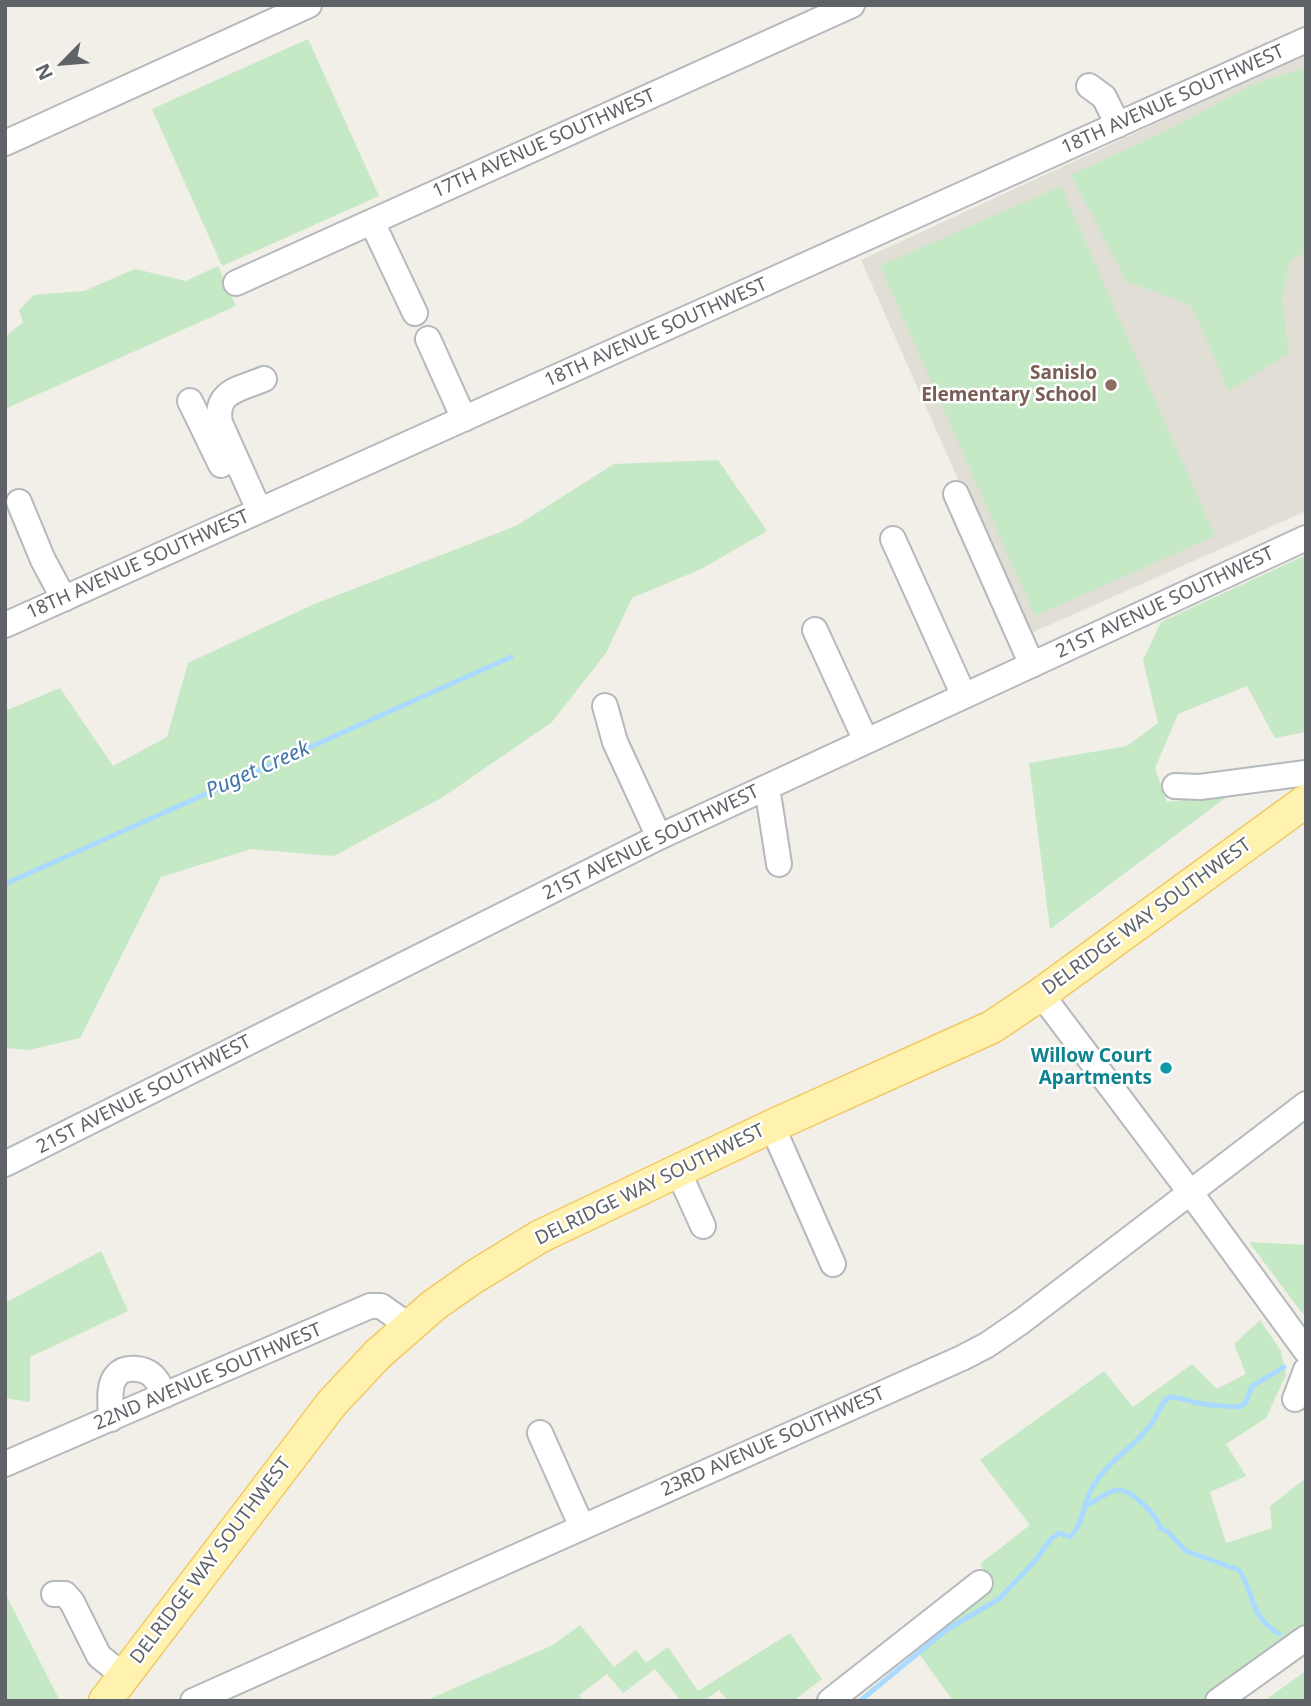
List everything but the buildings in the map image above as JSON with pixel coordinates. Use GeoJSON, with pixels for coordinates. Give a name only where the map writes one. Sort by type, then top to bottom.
{"type":"FeatureCollection","features":[{"type":"Feature","properties":{"kind":"main road","name":"DELRIDGE WAY SOUTHWEST"},"geometry":{"type":"LineString","coordinates":[[105,1701],[332,1403],[378,1354],[409,1326],[474,1277],[525,1245],[678,1171],[992,1027],[1041,995],[1306,801]]}},
{"type":"Feature","properties":{"kind":"street"},"geometry":{"type":"LineString","coordinates":[[5,143],[281,11],[309,5]]}},
{"type":"Feature","properties":{"kind":"street","name":"17TH AVENUE SOUTHWEST"},"geometry":{"type":"LineString","coordinates":[[236,284],[852,5]]}},
{"type":"Feature","properties":{"kind":"street","name":"18TH AVENUE SOUTHWEST"},"geometry":{"type":"LineString","coordinates":[[5,625],[1306,40]]}},
{"type":"Feature","properties":{"kind":"street"},"geometry":{"type":"LineString","coordinates":[[1089,86],[1104,97],[1118,125]]}},
{"type":"Feature","properties":{"kind":"street"},"geometry":{"type":"LineString","coordinates":[[372,222],[415,313]]}},
{"type":"Feature","properties":{"kind":"street"},"geometry":{"type":"LineString","coordinates":[[428,340],[464,419]]}},
{"type":"Feature","properties":{"kind":"street"},"geometry":{"type":"LineString","coordinates":[[252,513],[220,423],[218,410],[220,401],[225,396],[264,379]]}},
{"type":"Feature","properties":{"kind":"street"},"geometry":{"type":"LineString","coordinates":[[190,401],[252,513]]}},
{"type":"Feature","properties":{"kind":"street"},"geometry":{"type":"LineString","coordinates":[[956,494],[1032,665]]}},
{"type":"Feature","properties":{"kind":"street"},"geometry":{"type":"LineString","coordinates":[[19,502],[43,559],[64,599]]}},
{"type":"Feature","properties":{"kind":"street","name":"21ST AVENUE SOUTHWEST"},"geometry":{"type":"LineString","coordinates":[[5,1164],[659,837],[1306,538]]}},
{"type":"Feature","properties":{"kind":"street"},"geometry":{"type":"LineString","coordinates":[[893,539],[964,696]]}},
{"type":"Feature","properties":{"kind":"street"},"geometry":{"type":"LineString","coordinates":[[815,630],[866,741]]}},
{"type":"Feature","properties":{"kind":"street"},"geometry":{"type":"LineString","coordinates":[[606,706],[615,742],[659,837]]}},
{"type":"Feature","properties":{"kind":"street"},"geometry":{"type":"LineString","coordinates":[[1175,786],[1200,788],[1306,773]]}},
{"type":"Feature","properties":{"kind":"street"},"geometry":{"type":"LineString","coordinates":[[767,786],[779,864]]}},
{"type":"Feature","properties":{"kind":"street"},"geometry":{"type":"LineString","coordinates":[[1041,995],[1306,1351]]}},
{"type":"Feature","properties":{"kind":"street","name":"23RD AVENUE SOUTHWEST"},"geometry":{"type":"LineString","coordinates":[[193,1701],[949,1364],[986,1345],[1022,1321],[1306,1104]]}},
{"type":"Feature","properties":{"kind":"street"},"geometry":{"type":"LineString","coordinates":[[772,1126],[833,1264]]}},
{"type":"Feature","properties":{"kind":"street"},"geometry":{"type":"LineString","coordinates":[[678,1171],[703,1226]]}},
{"type":"Feature","properties":{"kind":"street","name":"22ND AVENUE SOUTHWEST"},"geometry":{"type":"LineString","coordinates":[[5,1464],[370,1306],[381,1306],[409,1326]]}},
{"type":"Feature","properties":{"kind":"street"},"geometry":{"type":"LineString","coordinates":[[111,1419],[112,1386],[117,1375],[128,1369],[142,1369],[153,1376],[165,1395]]}},
{"type":"Feature","properties":{"kind":"street"},"geometry":{"type":"LineString","coordinates":[[1295,1399],[1306,1370]]}},
{"type":"Feature","properties":{"kind":"street"},"geometry":{"type":"LineString","coordinates":[[540,1433],[582,1527]]}},
{"type":"Feature","properties":{"kind":"street"},"geometry":{"type":"LineString","coordinates":[[830,1701],[980,1583]]}},
{"type":"Feature","properties":{"kind":"street"},"geometry":{"type":"LineString","coordinates":[[54,1594],[65,1594],[72,1602],[99,1656],[124,1676]]}},
{"type":"Feature","properties":{"kind":"street"},"geometry":{"type":"LineString","coordinates":[[1218,1701],[1306,1638]]}},
{"type":"Feature","properties":{"kind":"shaded area","name":"Sanislo Elementary School"},"geometry":{"type":"Polygon","coordinates":[[[1306,54],[1306,511],[1027,635],[861,260],[1306,54]]]}},
{"type":"Feature","properties":{"kind":"green space"},"geometry":{"type":"Polygon","coordinates":[[[308,39],[379,196],[222,266],[152,109],[308,39]]]}},
{"type":"Feature","properties":{"kind":"green space"},"geometry":{"type":"Polygon","coordinates":[[[1306,67],[1306,252],[1290,261],[1282,298],[1289,353],[1229,391],[1191,305],[1126,281],[1071,175],[1168,130],[1252,85],[1306,67]]]}},
{"type":"Feature","properties":{"kind":"green space"},"geometry":{"type":"Polygon","coordinates":[[[1061,186],[1215,536],[1035,616],[880,266],[1061,186]]]}},
{"type":"Feature","properties":{"kind":"green space"},"geometry":{"type":"Polygon","coordinates":[[[218,266],[236,306],[5,409],[5,337],[23,322],[19,310],[34,295],[84,291],[135,269],[186,281],[218,266]]]}},
{"type":"Feature","properties":{"kind":"green space"},"geometry":{"type":"Polygon","coordinates":[[[718,460],[767,531],[701,569],[632,598],[606,653],[552,722],[443,797],[334,856],[251,849],[161,877],[80,1038],[29,1050],[5,1048],[5,711],[60,688],[113,766],[167,737],[188,663],[312,605],[516,526],[614,464],[718,460]]]}},
{"type":"Feature","properties":{"kind":"green space"},"geometry":{"type":"Polygon","coordinates":[[[1306,555],[1306,732],[1275,738],[1247,686],[1178,714],[1155,768],[1167,802],[1228,796],[1050,929],[1029,763],[1127,746],[1158,723],[1143,660],[1161,622],[1306,555]]]}},
{"type":"Feature","properties":{"kind":"green space"},"geometry":{"type":"Polygon","coordinates":[[[1249,1242],[1306,1245],[1306,1315],[1302,1313],[1249,1242]]]}},
{"type":"Feature","properties":{"kind":"green space"},"geometry":{"type":"Polygon","coordinates":[[[101,1251],[128,1311],[30,1357],[30,1402],[5,1398],[5,1303],[101,1251]]]}},
{"type":"Feature","properties":{"kind":"green space"},"geometry":{"type":"Polygon","coordinates":[[[1260,1320],[1281,1351],[1286,1375],[1266,1418],[1226,1444],[1246,1476],[1210,1492],[1226,1543],[1272,1528],[1270,1506],[1306,1478],[1306,1630],[1209,1701],[953,1701],[915,1648],[994,1587],[980,1564],[1030,1525],[980,1460],[1104,1371],[1133,1407],[1192,1364],[1217,1389],[1246,1374],[1234,1344],[1260,1320]]]}},
{"type":"Feature","properties":{"kind":"green space"},"geometry":{"type":"Polygon","coordinates":[[[5,1593],[60,1701],[5,1701],[5,1593]]]}},
{"type":"Feature","properties":{"kind":"green space"},"geometry":{"type":"Polygon","coordinates":[[[580,1625],[614,1667],[636,1650],[646,1663],[668,1647],[698,1691],[790,1633],[822,1679],[793,1701],[728,1701],[719,1690],[704,1701],[681,1701],[655,1669],[623,1693],[607,1674],[579,1695],[583,1701],[425,1701],[553,1645],[580,1625]]]}},
{"type":"Feature","properties":{"kind":"green space"},"geometry":{"type":"Polygon","coordinates":[[[1306,1671],[1306,1701],[1264,1701],[1306,1671]]]}},
{"type":"Feature","properties":{"kind":"waterway","name":"Puget Creek"},"geometry":{"type":"LineString","coordinates":[[5,884],[511,657]]}},
{"type":"Feature","properties":{"kind":"waterway"},"geometry":{"type":"LineString","coordinates":[[860,1701],[946,1630],[999,1599],[1034,1562],[1051,1539],[1059,1533],[1070,1537],[1078,1526],[1097,1479],[1148,1428],[1166,1400],[1174,1397],[1203,1404],[1240,1407],[1246,1402],[1252,1386],[1284,1367]]}},
{"type":"Feature","properties":{"kind":"waterway"},"geometry":{"type":"LineString","coordinates":[[1087,1505],[1116,1490],[1129,1493],[1149,1510],[1160,1528],[1168,1532],[1186,1551],[1239,1570],[1257,1612],[1269,1627],[1279,1634]]}},
{"type":"Feature","properties":{"kind":"place","name":"Sanislo Elementary School"},"geometry":{"type":"Point","coordinates":[1111,385]}},
{"type":"Feature","properties":{"kind":"place","name":"Willow Court Apartments"},"geometry":{"type":"Point","coordinates":[1166,1068]}}]}
